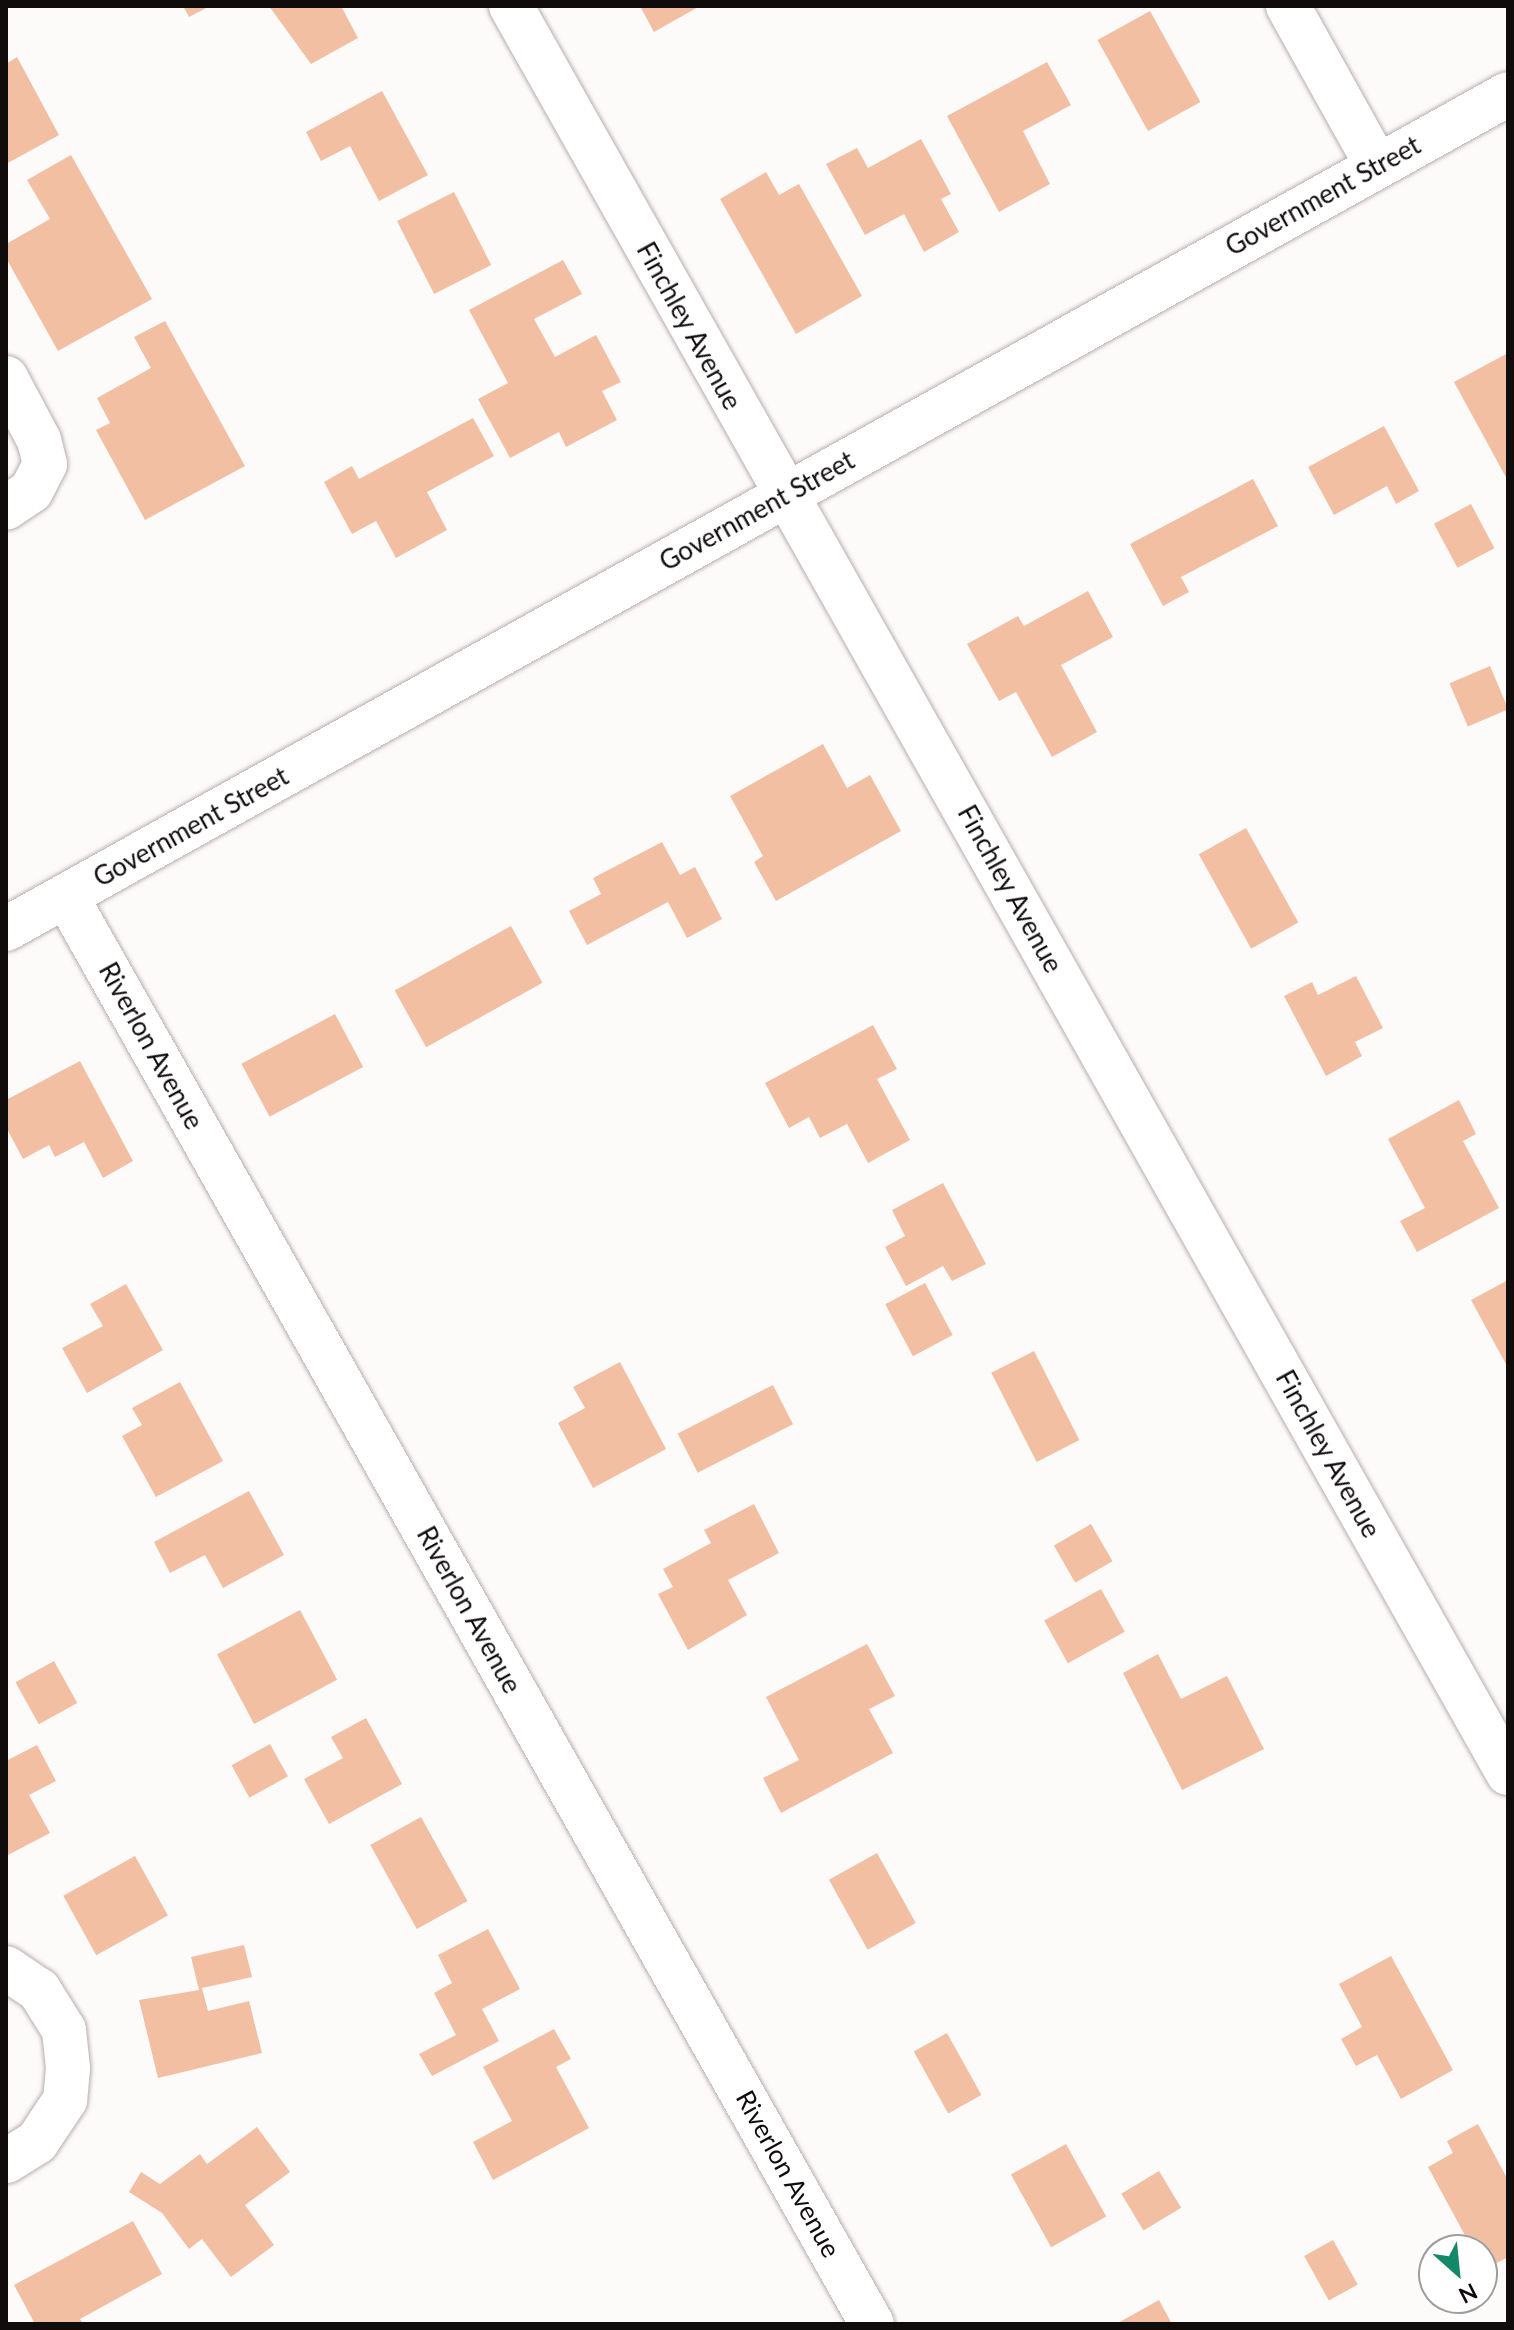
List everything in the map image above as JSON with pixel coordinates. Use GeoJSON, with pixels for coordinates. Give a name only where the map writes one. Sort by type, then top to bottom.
{"type":"FeatureCollection","features":[{"type":"Feature","properties":{"kind":"street","name":"Finchley Avenue"},"geometry":{"type":"LineString","coordinates":[[511,6],[783,496],[1508,1773]]}},
{"type":"Feature","properties":{"kind":"street"},"geometry":{"type":"LineString","coordinates":[[1288,6],[1377,166]]}},
{"type":"Feature","properties":{"kind":"street","name":"Government Street"},"geometry":{"type":"LineString","coordinates":[[6,929],[1508,94]]}},
{"type":"Feature","properties":{"kind":"street"},"geometry":{"type":"LineString","coordinates":[[6,378],[39,440],[45,464],[31,491],[6,508]]}},
{"type":"Feature","properties":{"kind":"street","name":"Riverlon Avenue"},"geometry":{"type":"LineString","coordinates":[[66,896],[872,2324]]}},
{"type":"Feature","properties":{"kind":"street"},"geometry":{"type":"LineString","coordinates":[[6,1968],[39,1990],[64,2030],[68,2068],[65,2100],[37,2142],[6,2161]]}},
{"type":"Feature","properties":{"kind":"building"},"geometry":{"type":"Polygon","coordinates":[[[183,6],[210,6],[189,17],[183,6]]]}},
{"type":"Feature","properties":{"kind":"building"},"geometry":{"type":"Polygon","coordinates":[[[269,6],[341,6],[358,38],[311,64],[269,6]]]}},
{"type":"Feature","properties":{"kind":"building"},"geometry":{"type":"Polygon","coordinates":[[[640,6],[700,6],[654,32],[640,6]]]}},
{"type":"Feature","properties":{"kind":"building"},"geometry":{"type":"Polygon","coordinates":[[[1150,11],[1200,102],[1148,131],[1098,40],[1150,11]]]}},
{"type":"Feature","properties":{"kind":"building"},"geometry":{"type":"Polygon","coordinates":[[[17,57],[59,135],[6,164],[6,64],[17,57]]]}},
{"type":"Feature","properties":{"kind":"building"},"geometry":{"type":"Polygon","coordinates":[[[1047,62],[1071,105],[1023,131],[1050,184],[999,212],[947,116],[1047,62]]]}},
{"type":"Feature","properties":{"kind":"building"},"geometry":{"type":"Polygon","coordinates":[[[382,91],[428,175],[379,201],[350,146],[321,161],[306,132],[382,91]]]}},
{"type":"Feature","properties":{"kind":"building"},"geometry":{"type":"Polygon","coordinates":[[[921,139],[951,194],[941,199],[959,232],[924,252],[904,214],[865,235],[826,164],[857,148],[868,168],[921,139]]]}},
{"type":"Feature","properties":{"kind":"building"},"geometry":{"type":"Polygon","coordinates":[[[71,155],[152,299],[58,351],[6,258],[6,244],[50,219],[27,180],[71,155]]]}},
{"type":"Feature","properties":{"kind":"building"},"geometry":{"type":"Polygon","coordinates":[[[766,172],[779,195],[799,184],[862,296],[796,334],[720,199],[766,172]]]}},
{"type":"Feature","properties":{"kind":"building"},"geometry":{"type":"Polygon","coordinates":[[[454,192],[491,265],[434,294],[397,221],[454,192]]]}},
{"type":"Feature","properties":{"kind":"building"},"geometry":{"type":"Polygon","coordinates":[[[563,260],[582,294],[534,319],[555,357],[596,335],[621,382],[602,391],[617,420],[566,447],[559,432],[510,458],[478,399],[508,383],[469,310],[563,260]]]}},
{"type":"Feature","properties":{"kind":"building"},"geometry":{"type":"Polygon","coordinates":[[[165,321],[245,466],[145,520],[96,430],[110,423],[97,398],[151,368],[134,337],[165,321]]]}},
{"type":"Feature","properties":{"kind":"building"},"geometry":{"type":"Polygon","coordinates":[[[1508,353],[1508,481],[1454,382],[1508,353]]]}},
{"type":"Feature","properties":{"kind":"building"},"geometry":{"type":"Polygon","coordinates":[[[473,418],[494,456],[427,492],[447,530],[396,558],[376,521],[352,534],[324,482],[352,466],[359,479],[473,418]]]}},
{"type":"Feature","properties":{"kind":"building"},"geometry":{"type":"Polygon","coordinates":[[[1384,426],[1419,491],[1396,504],[1387,486],[1334,515],[1308,467],[1384,426]]]}},
{"type":"Feature","properties":{"kind":"building"},"geometry":{"type":"Polygon","coordinates":[[[1253,479],[1278,526],[1181,577],[1189,592],[1163,606],[1130,544],[1253,479]]]}},
{"type":"Feature","properties":{"kind":"building"},"geometry":{"type":"Polygon","coordinates":[[[1471,504],[1494,548],[1457,568],[1434,524],[1471,504]]]}},
{"type":"Feature","properties":{"kind":"building"},"geometry":{"type":"Polygon","coordinates":[[[1088,591],[1113,637],[1061,665],[1097,732],[1052,757],[1016,692],[999,701],[967,644],[1018,616],[1024,626],[1088,591]]]}},
{"type":"Feature","properties":{"kind":"building"},"geometry":{"type":"Polygon","coordinates":[[[1490,666],[1508,709],[1468,726],[1449,683],[1490,666]]]}},
{"type":"Feature","properties":{"kind":"building"},"geometry":{"type":"Polygon","coordinates":[[[823,744],[847,788],[870,775],[901,831],[776,901],[754,862],[763,856],[730,796],[823,744]]]}},
{"type":"Feature","properties":{"kind":"building"},"geometry":{"type":"Polygon","coordinates":[[[1246,828],[1298,922],[1251,949],[1199,854],[1246,828]]]}},
{"type":"Feature","properties":{"kind":"building"},"geometry":{"type":"Polygon","coordinates":[[[662,842],[680,875],[695,867],[722,919],[687,938],[668,902],[587,945],[569,911],[601,894],[593,878],[662,842]]]}},
{"type":"Feature","properties":{"kind":"building"},"geometry":{"type":"Polygon","coordinates":[[[511,926],[543,983],[426,1047],[395,990],[511,926]]]}},
{"type":"Feature","properties":{"kind":"building"},"geometry":{"type":"Polygon","coordinates":[[[1356,976],[1383,1028],[1355,1042],[1362,1056],[1326,1076],[1284,996],[1312,982],[1318,995],[1356,976]]]}},
{"type":"Feature","properties":{"kind":"building"},"geometry":{"type":"Polygon","coordinates":[[[335,1014],[363,1067],[270,1117],[241,1064],[335,1014]]]}},
{"type":"Feature","properties":{"kind":"building"},"geometry":{"type":"Polygon","coordinates":[[[873,1025],[897,1069],[877,1079],[910,1140],[868,1163],[847,1124],[820,1138],[809,1117],[789,1128],[765,1083],[873,1025]]]}},
{"type":"Feature","properties":{"kind":"building"},"geometry":{"type":"Polygon","coordinates":[[[80,1061],[133,1161],[103,1178],[84,1142],[55,1157],[49,1145],[23,1159],[6,1127],[6,1100],[80,1061]]]}},
{"type":"Feature","properties":{"kind":"building"},"geometry":{"type":"Polygon","coordinates":[[[1459,1100],[1476,1134],[1463,1141],[1499,1208],[1417,1252],[1400,1221],[1425,1208],[1388,1139],[1459,1100]]]}},
{"type":"Feature","properties":{"kind":"building"},"geometry":{"type":"Polygon","coordinates":[[[943,1183],[986,1264],[952,1281],[943,1266],[906,1286],[885,1247],[905,1236],[892,1210],[943,1183]]]}},
{"type":"Feature","properties":{"kind":"building"},"geometry":{"type":"Polygon","coordinates":[[[1508,1280],[1508,1368],[1471,1300],[1508,1280]]]}},
{"type":"Feature","properties":{"kind":"building"},"geometry":{"type":"Polygon","coordinates":[[[925,1283],[953,1335],[913,1356],[885,1304],[925,1283]]]}},
{"type":"Feature","properties":{"kind":"building"},"geometry":{"type":"Polygon","coordinates":[[[126,1284],[163,1350],[87,1393],[62,1348],[103,1326],[90,1304],[126,1284]]]}},
{"type":"Feature","properties":{"kind":"building"},"geometry":{"type":"Polygon","coordinates":[[[1034,1351],[1079,1440],[1037,1462],[991,1373],[1034,1351]]]}},
{"type":"Feature","properties":{"kind":"building"},"geometry":{"type":"Polygon","coordinates":[[[620,1362],[666,1449],[593,1488],[558,1423],[585,1408],[573,1387],[620,1362]]]}},
{"type":"Feature","properties":{"kind":"building"},"geometry":{"type":"Polygon","coordinates":[[[180,1382],[223,1461],[156,1497],[122,1436],[142,1425],[132,1408],[180,1382]]]}},
{"type":"Feature","properties":{"kind":"building"},"geometry":{"type":"Polygon","coordinates":[[[773,1385],[793,1424],[698,1473],[678,1434],[773,1385]]]}},
{"type":"Feature","properties":{"kind":"building"},"geometry":{"type":"Polygon","coordinates":[[[249,1491],[284,1555],[223,1588],[205,1555],[170,1573],[154,1542],[249,1491]]]}},
{"type":"Feature","properties":{"kind":"building"},"geometry":{"type":"Polygon","coordinates":[[[754,1504],[779,1553],[728,1580],[747,1615],[688,1650],[658,1594],[673,1587],[663,1569],[711,1543],[704,1530],[754,1504]]]}},
{"type":"Feature","properties":{"kind":"building"},"geometry":{"type":"Polygon","coordinates":[[[1091,1524],[1112,1561],[1075,1583],[1054,1546],[1091,1524]]]}},
{"type":"Feature","properties":{"kind":"building"},"geometry":{"type":"Polygon","coordinates":[[[1101,1589],[1125,1632],[1068,1663],[1044,1621],[1101,1589]]]}},
{"type":"Feature","properties":{"kind":"building"},"geometry":{"type":"Polygon","coordinates":[[[300,1610],[337,1680],[254,1724],[217,1654],[300,1610]]]}},
{"type":"Feature","properties":{"kind":"building"},"geometry":{"type":"Polygon","coordinates":[[[867,1644],[895,1696],[869,1709],[893,1753],[781,1813],[763,1778],[799,1760],[766,1697],[867,1644]]]}},
{"type":"Feature","properties":{"kind":"building"},"geometry":{"type":"Polygon","coordinates":[[[1158,1654],[1181,1699],[1227,1676],[1264,1749],[1182,1790],[1123,1673],[1158,1654]]]}},
{"type":"Feature","properties":{"kind":"building"},"geometry":{"type":"Polygon","coordinates":[[[54,1661],[77,1703],[39,1724],[16,1682],[54,1661]]]}},
{"type":"Feature","properties":{"kind":"building"},"geometry":{"type":"Polygon","coordinates":[[[366,1718],[402,1784],[329,1824],[304,1779],[343,1758],[331,1737],[366,1718]]]}},
{"type":"Feature","properties":{"kind":"building"},"geometry":{"type":"Polygon","coordinates":[[[270,1744],[288,1776],[249,1798],[232,1765],[270,1744]]]}},
{"type":"Feature","properties":{"kind":"building"},"geometry":{"type":"Polygon","coordinates":[[[37,1745],[56,1781],[29,1795],[50,1833],[6,1856],[6,1761],[37,1745]]]}},
{"type":"Feature","properties":{"kind":"building"},"geometry":{"type":"Polygon","coordinates":[[[421,1817],[468,1901],[417,1929],[370,1845],[421,1817]]]}},
{"type":"Feature","properties":{"kind":"building"},"geometry":{"type":"Polygon","coordinates":[[[877,1853],[916,1923],[868,1950],[829,1880],[877,1853]]]}},
{"type":"Feature","properties":{"kind":"building"},"geometry":{"type":"Polygon","coordinates":[[[135,1856],[168,1915],[96,1955],[63,1896],[135,1856]]]}},
{"type":"Feature","properties":{"kind":"building"},"geometry":{"type":"Polygon","coordinates":[[[488,1929],[520,1989],[482,2009],[499,2041],[432,2076],[419,2054],[456,2035],[434,1993],[452,1983],[438,1955],[488,1929]]]}},
{"type":"Feature","properties":{"kind":"building"},"geometry":{"type":"Polygon","coordinates":[[[244,1945],[252,1977],[202,1988],[208,2011],[249,2001],[262,2053],[158,2078],[139,2000],[199,1990],[191,1957],[244,1945]]]}},
{"type":"Feature","properties":{"kind":"building"},"geometry":{"type":"Polygon","coordinates":[[[1391,1956],[1453,2070],[1401,2099],[1377,2055],[1356,2066],[1341,2039],[1362,2027],[1339,1984],[1391,1956]]]}},
{"type":"Feature","properties":{"kind":"building"},"geometry":{"type":"Polygon","coordinates":[[[554,2029],[571,2059],[556,2067],[589,2128],[493,2180],[473,2142],[512,2121],[483,2067],[554,2029]]]}},
{"type":"Feature","properties":{"kind":"building"},"geometry":{"type":"Polygon","coordinates":[[[947,2033],[981,2095],[948,2114],[914,2051],[947,2033]]]}},
{"type":"Feature","properties":{"kind":"building"},"geometry":{"type":"Polygon","coordinates":[[[1478,2124],[1508,2180],[1508,2257],[1498,2262],[1498,2234],[1464,2234],[1428,2167],[1453,2153],[1447,2141],[1478,2124]]]}},
{"type":"Feature","properties":{"kind":"building"},"geometry":{"type":"Polygon","coordinates":[[[257,2127],[290,2172],[245,2205],[274,2245],[231,2277],[202,2239],[189,2249],[162,2213],[129,2192],[141,2172],[160,2184],[200,2154],[207,2164],[257,2127]]]}},
{"type":"Feature","properties":{"kind":"building"},"geometry":{"type":"Polygon","coordinates":[[[1066,2144],[1106,2217],[1051,2247],[1011,2175],[1066,2144]]]}},
{"type":"Feature","properties":{"kind":"building"},"geometry":{"type":"Polygon","coordinates":[[[1159,2171],[1181,2208],[1143,2231],[1121,2194],[1159,2171]]]}},
{"type":"Feature","properties":{"kind":"building"},"geometry":{"type":"Polygon","coordinates":[[[133,2221],[162,2274],[80,2319],[83,2324],[35,2324],[14,2285],[133,2221]]]}},
{"type":"Feature","properties":{"kind":"building"},"geometry":{"type":"Polygon","coordinates":[[[1333,2240],[1358,2285],[1329,2301],[1304,2256],[1333,2240]]]}},
{"type":"Feature","properties":{"kind":"building"},"geometry":{"type":"Polygon","coordinates":[[[1159,2300],[1172,2324],[1116,2324],[1159,2300]]]}}]}
